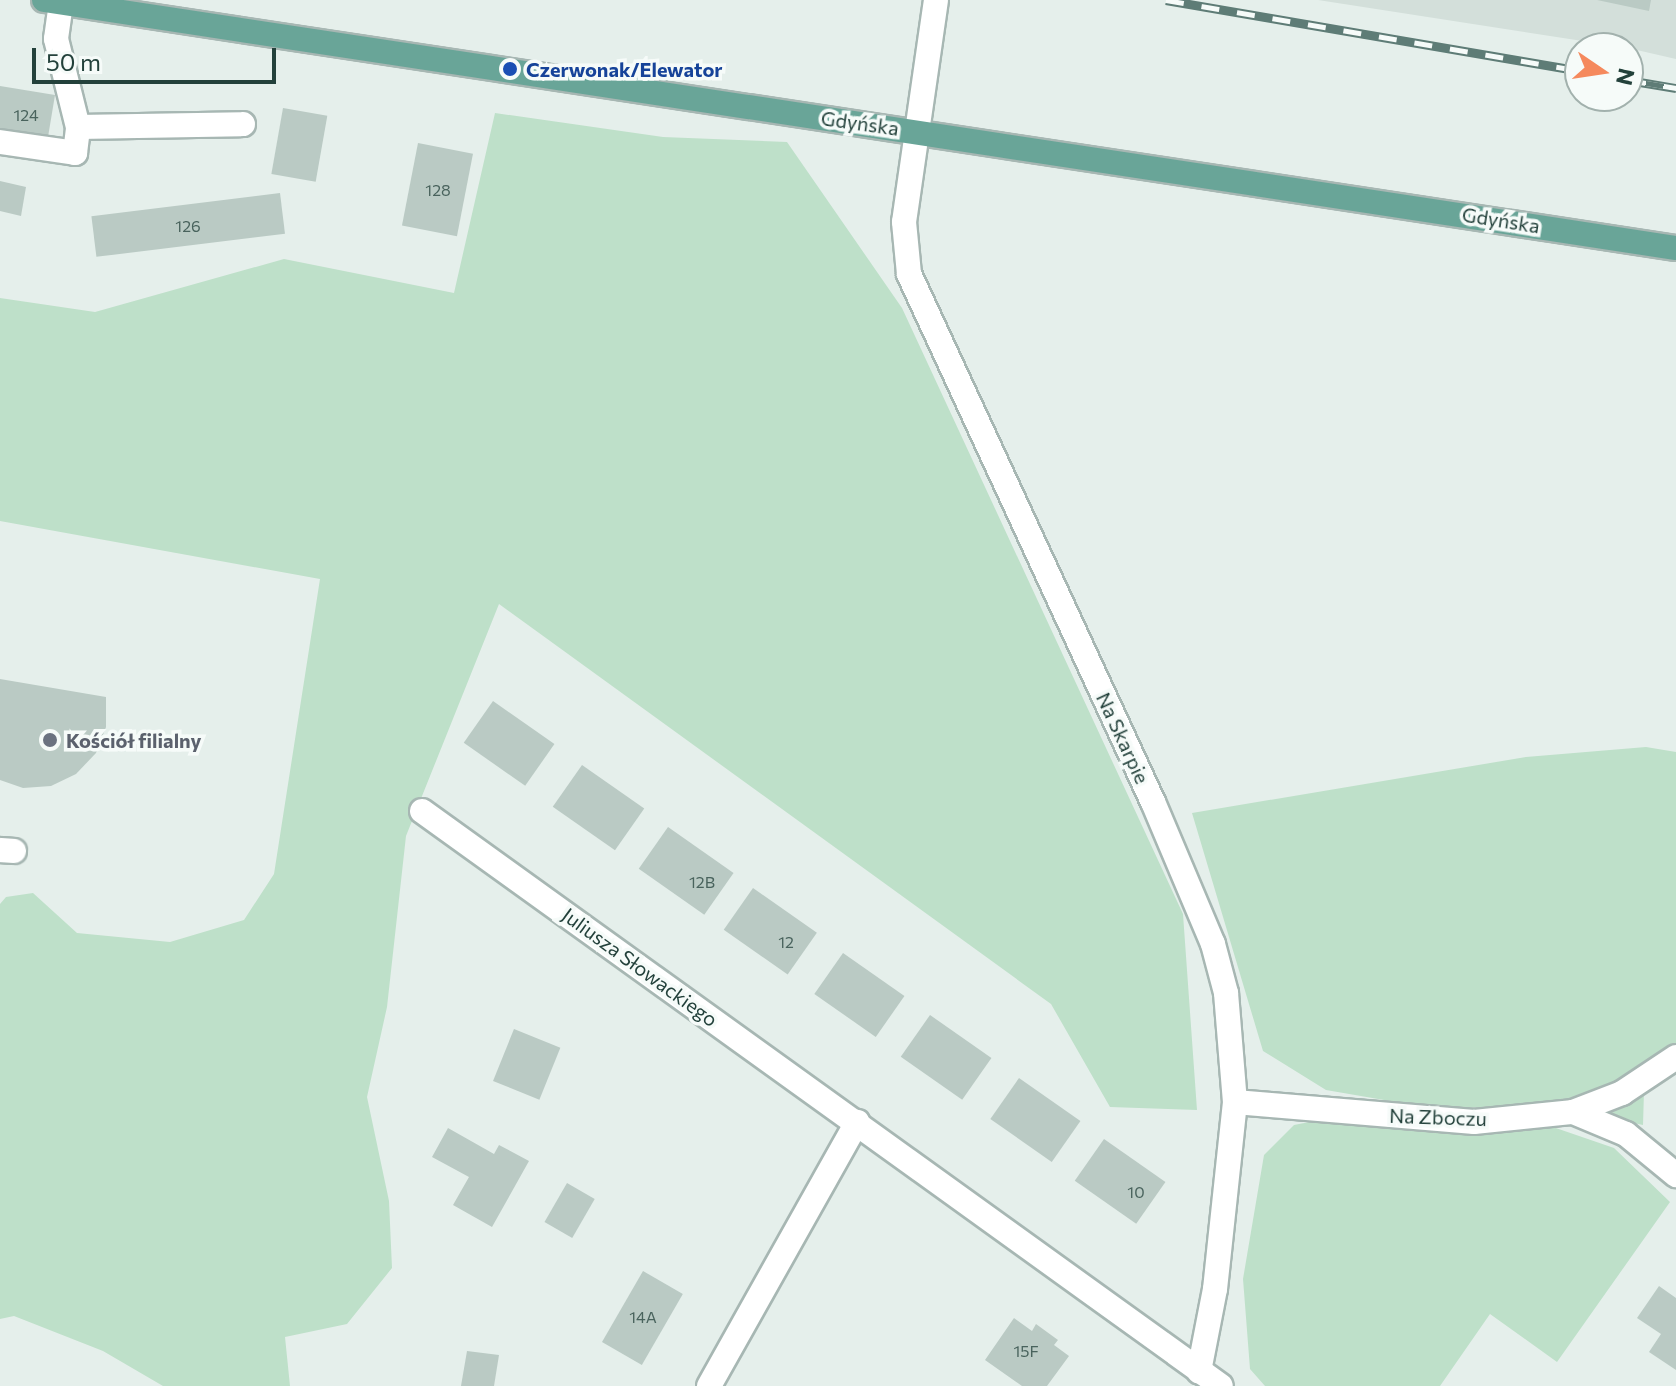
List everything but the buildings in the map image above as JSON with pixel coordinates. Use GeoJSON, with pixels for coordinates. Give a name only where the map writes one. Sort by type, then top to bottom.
{"type":"FeatureCollection","features":[{"type":"Feature","properties":{"kind":"main road","name":"Gdyńska"},"geometry":{"type":"LineString","coordinates":[[53,1],[1676,248]]}},
{"type":"Feature","properties":{"kind":"street","name":"Na Skarpie"},"geometry":{"type":"LineString","coordinates":[[936,0],[904,222],[909,274],[1195,897],[1226,993],[1235,1102],[1202,1378]]}},
{"type":"Feature","properties":{"kind":"street"},"geometry":{"type":"LineString","coordinates":[[0,142],[75,153],[78,127],[56,39],[53,1]]}},
{"type":"Feature","properties":{"kind":"street"},"geometry":{"type":"LineString","coordinates":[[78,127],[243,124]]}},
{"type":"Feature","properties":{"kind":"street","name":"Juliusza Słowackiego"},"geometry":{"type":"LineString","coordinates":[[422,811],[857,1122],[1202,1378],[1221,1386]]}},
{"type":"Feature","properties":{"kind":"street","name":"Na Zboczu"},"geometry":{"type":"LineString","coordinates":[[1235,1102],[1474,1122],[1573,1112],[1622,1093],[1676,1057]]}},
{"type":"Feature","properties":{"kind":"street"},"geometry":{"type":"LineString","coordinates":[[1573,1112],[1626,1134],[1676,1175]]}},
{"type":"Feature","properties":{"kind":"street"},"geometry":{"type":"LineString","coordinates":[[709,1386],[857,1122]]}},
{"type":"Feature","properties":{"kind":"shaded area"},"geometry":{"type":"Polygon","coordinates":[[[1318,0],[1676,0],[1676,59],[1644,52],[1644,32],[1564,32],[1564,38],[1318,0]]]}},
{"type":"Feature","properties":{"kind":"green space"},"geometry":{"type":"Polygon","coordinates":[[[495,113],[663,137],[787,142],[902,308],[1183,914],[1197,1110],[1110,1107],[1051,1004],[499,604],[406,836],[387,1007],[367,1097],[389,1201],[392,1268],[347,1324],[285,1337],[290,1386],[163,1386],[103,1351],[14,1316],[0,1319],[0,904],[6,897],[33,893],[77,933],[170,942],[244,920],[274,874],[320,579],[0,521],[0,298],[95,312],[284,259],[454,293],[495,113]]]}},
{"type":"Feature","properties":{"kind":"green space"},"geometry":{"type":"Polygon","coordinates":[[[1646,747],[1676,752],[1676,1071],[1644,1092],[1643,1125],[1535,1103],[1442,1110],[1326,1090],[1263,1051],[1192,813],[1526,757],[1646,747]]]}},
{"type":"Feature","properties":{"kind":"green space"},"geometry":{"type":"Polygon","coordinates":[[[1345,1115],[1448,1133],[1550,1126],[1614,1148],[1670,1202],[1557,1362],[1490,1314],[1440,1386],[1265,1386],[1250,1369],[1243,1279],[1264,1155],[1294,1125],[1345,1115]]]}},
{"type":"Feature","properties":{"kind":"railway"},"geometry":{"type":"LineString","coordinates":[[1166,0],[1564,68]]}},
{"type":"Feature","properties":{"kind":"railway"},"geometry":{"type":"LineString","coordinates":[[1644,83],[1676,88]]}},
{"type":"Feature","properties":{"kind":"place","name":"Czerwonak/Elewator"},"geometry":{"type":"Point","coordinates":[510,69]}},
{"type":"Feature","properties":{"kind":"place","name":"Kościół filialny"},"geometry":{"type":"Point","coordinates":[50,740]}}]}
